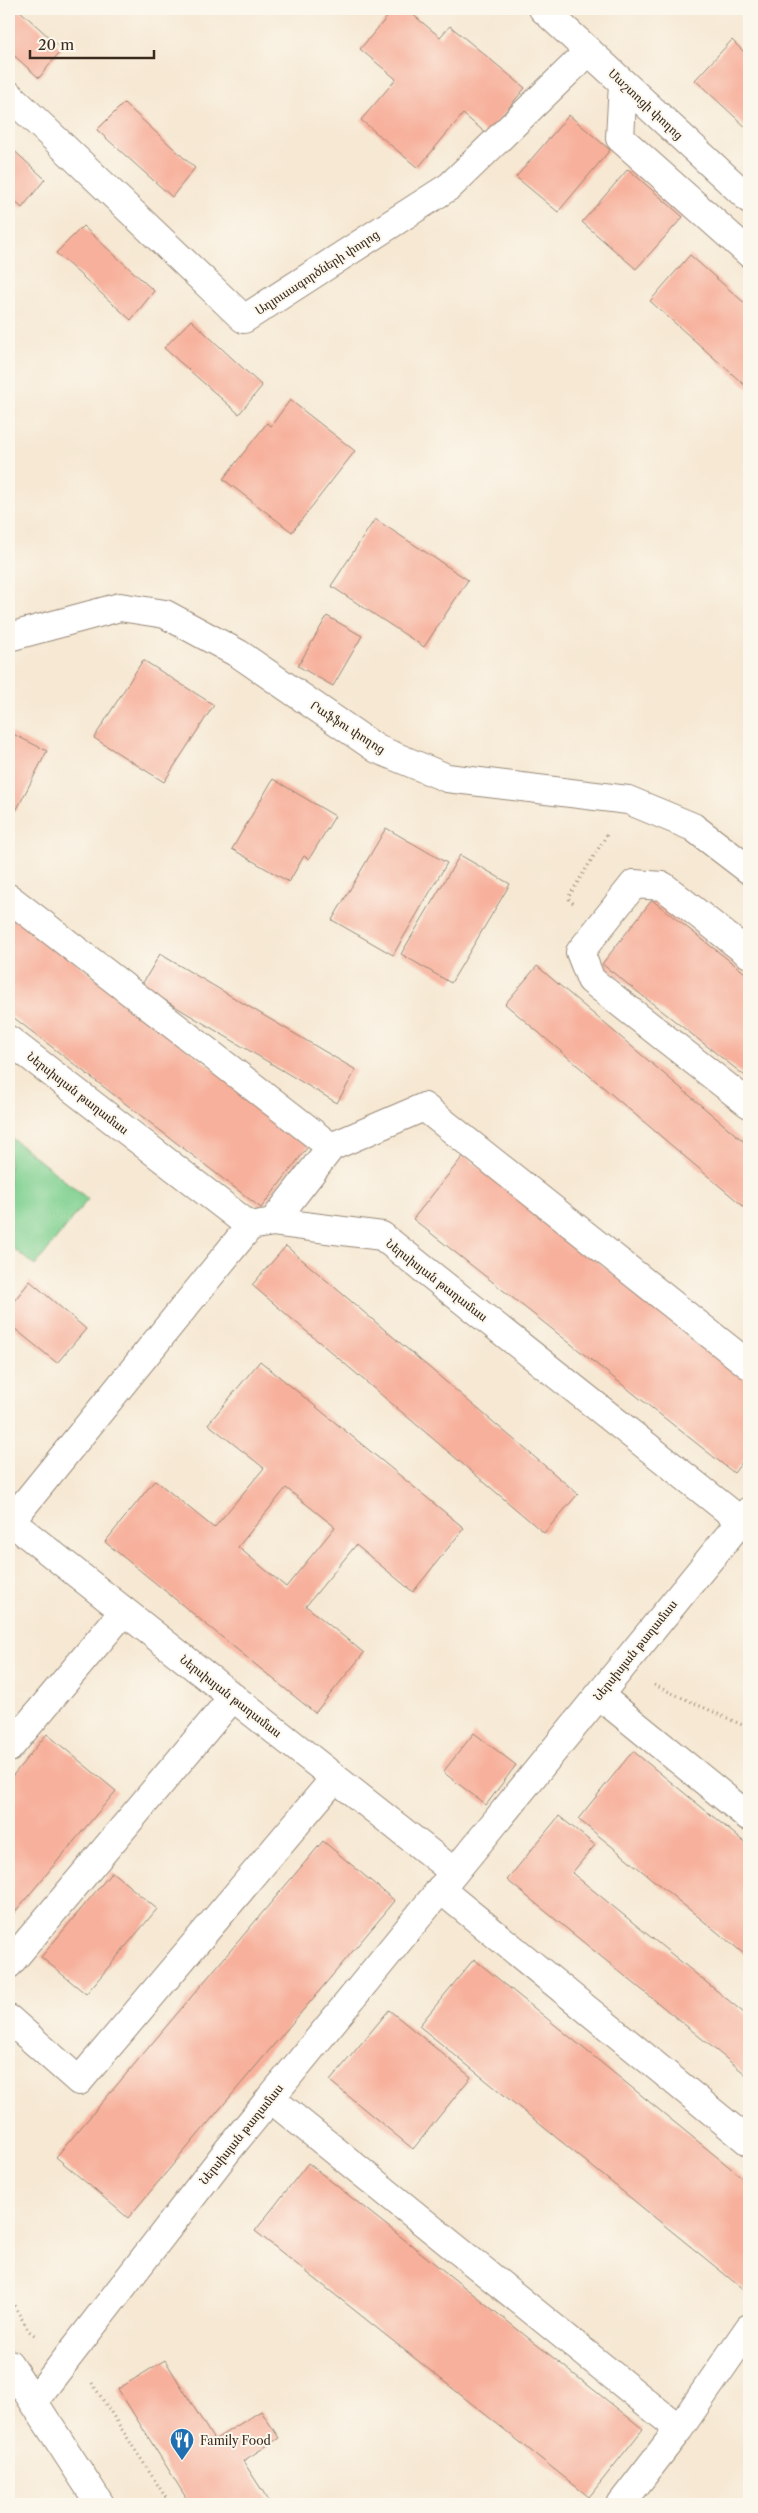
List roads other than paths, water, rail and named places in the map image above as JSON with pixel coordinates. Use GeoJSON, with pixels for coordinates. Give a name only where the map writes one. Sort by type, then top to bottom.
{"type":"FeatureCollection","features":[{"type":"Feature","properties":{"kind":"street","name":"Մաշտոցի փողոց"},"geometry":{"type":"LineString","coordinates":[[542,9],[749,199]]}},
{"type":"Feature","properties":{"kind":"street","name":"Աղյուսագործների փողոց"},"geometry":{"type":"LineString","coordinates":[[9,95],[244,319],[450,186],[589,52]]}},
{"type":"Feature","properties":{"kind":"street"},"geometry":{"type":"LineString","coordinates":[[623,83],[620,138],[749,253]]}},
{"type":"Feature","properties":{"kind":"street","name":"Րաֆֆու փողոց"},"geometry":{"type":"LineString","coordinates":[[9,637],[120,607],[165,614],[239,654],[377,749],[447,778],[628,800],[693,827],[749,870]]}},
{"type":"Feature","properties":{"kind":"street"},"geometry":{"type":"LineString","coordinates":[[749,954],[663,886],[634,884],[580,952],[591,980],[749,1104]]}},
{"type":"Feature","properties":{"kind":"street"},"geometry":{"type":"LineString","coordinates":[[9,898],[332,1146]]}},
{"type":"Feature","properties":{"kind":"street","name":"Ներսիսյան թաղամաս"},"geometry":{"type":"LineString","coordinates":[[9,1040],[262,1224],[382,1236],[745,1516],[270,2098],[34,2401]]}},
{"type":"Feature","properties":{"kind":"street"},"geometry":{"type":"LineString","coordinates":[[11,1527],[262,1224],[332,1146],[424,1107],[749,1365]]}},
{"type":"Feature","properties":{"kind":"street","name":"Ներսիսյան թաղամաս"},"geometry":{"type":"LineString","coordinates":[[11,1527],[124,1612],[335,1778],[447,1880]]}},
{"type":"Feature","properties":{"kind":"street"},"geometry":{"type":"LineString","coordinates":[[9,1748],[124,1612]]}},
{"type":"Feature","properties":{"kind":"street"},"geometry":{"type":"LineString","coordinates":[[599,1695],[749,1817]]}},
{"type":"Feature","properties":{"kind":"street"},"geometry":{"type":"LineString","coordinates":[[9,1964],[233,1697]]}},
{"type":"Feature","properties":{"kind":"street"},"geometry":{"type":"LineString","coordinates":[[9,2020],[79,2082],[335,1778]]}},
{"type":"Feature","properties":{"kind":"street"},"geometry":{"type":"LineString","coordinates":[[447,1880],[749,2142]]}},
{"type":"Feature","properties":{"kind":"street"},"geometry":{"type":"LineString","coordinates":[[270,2098],[679,2429]]}},
{"type":"Feature","properties":{"kind":"street"},"geometry":{"type":"LineString","coordinates":[[622,2504],[679,2429],[749,2328]]}},
{"type":"Feature","properties":{"kind":"street"},"geometry":{"type":"LineString","coordinates":[[9,2364],[100,2504]]}},
{"type":"Feature","properties":{"kind":"place","name":"Family Food"},"geometry":{"type":"Point","coordinates":[182,2461]}}]}
